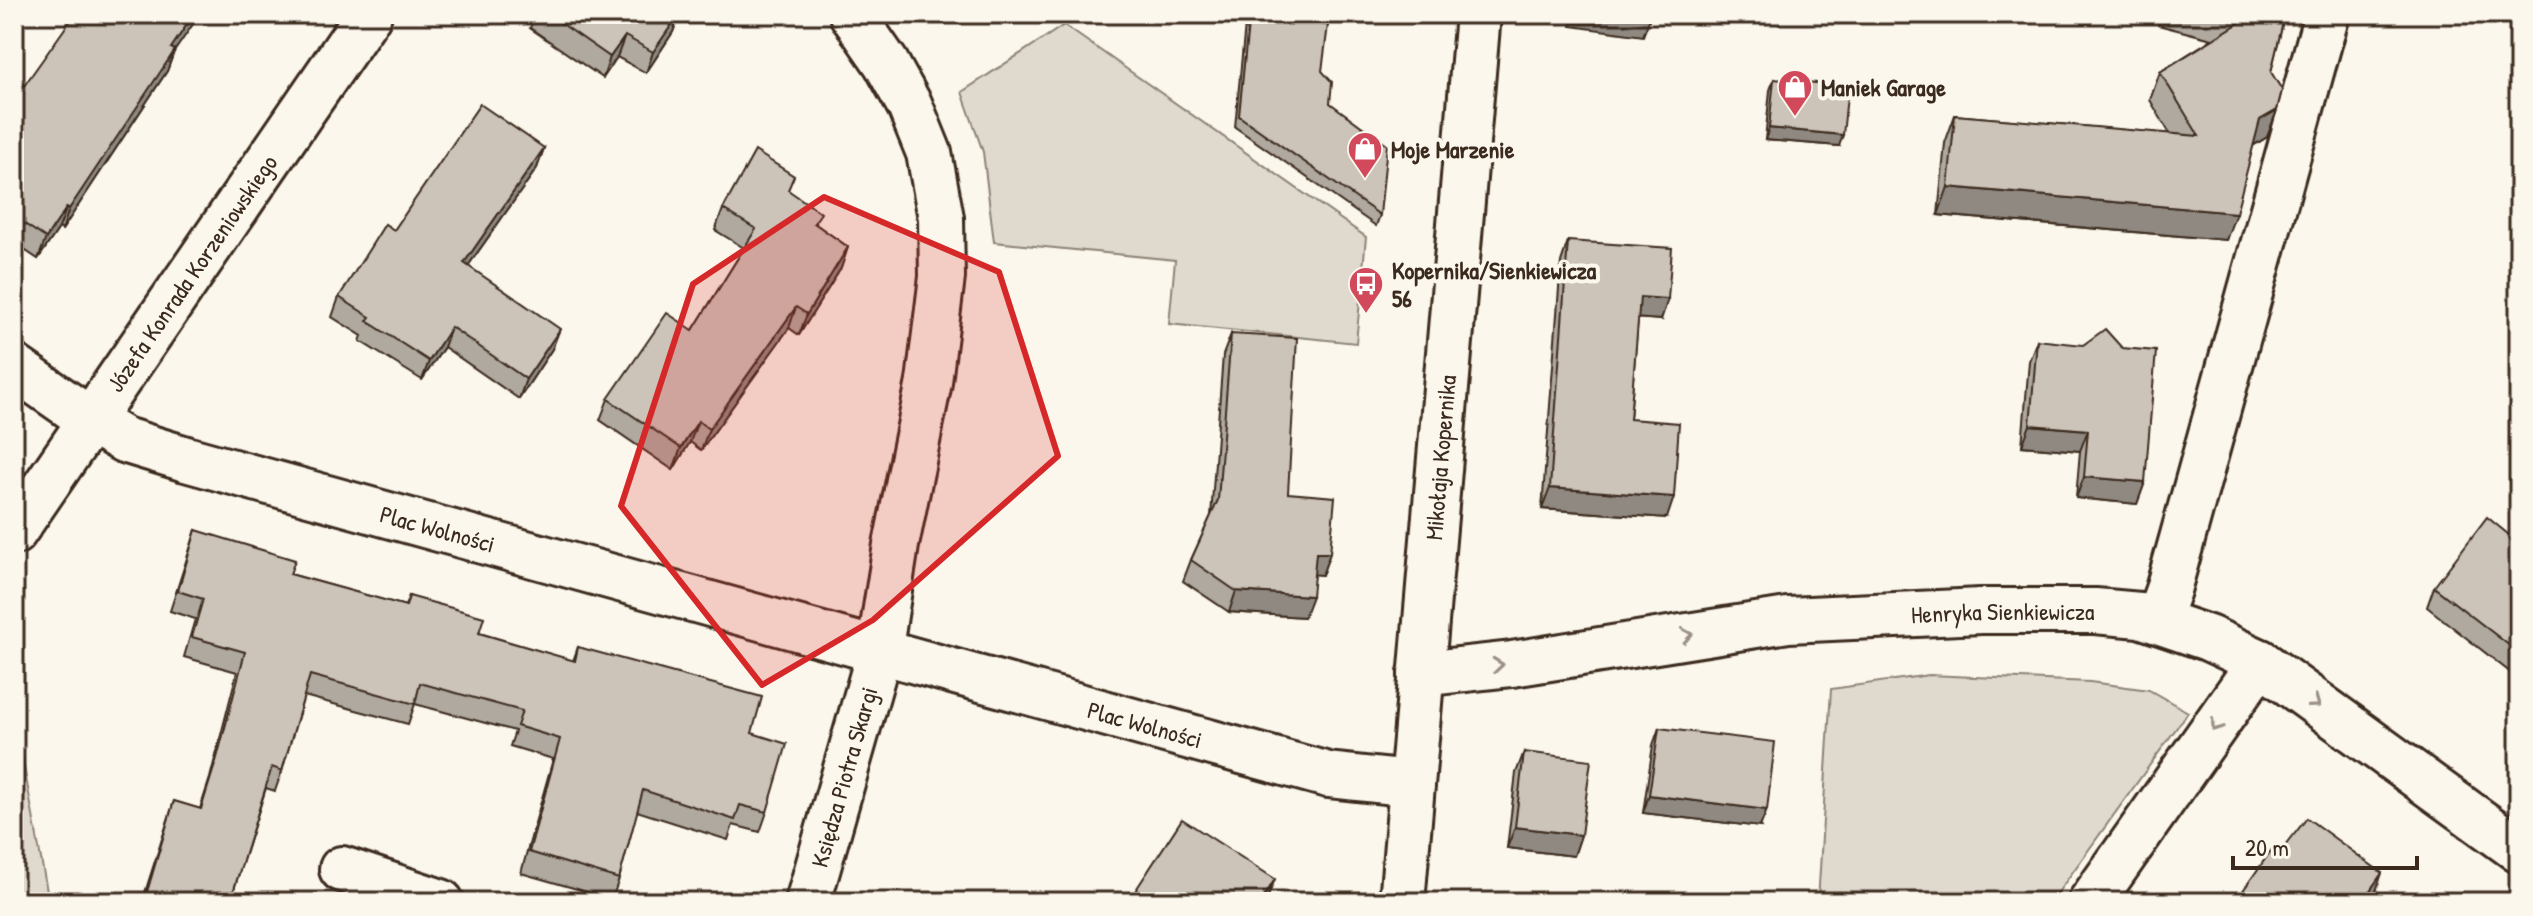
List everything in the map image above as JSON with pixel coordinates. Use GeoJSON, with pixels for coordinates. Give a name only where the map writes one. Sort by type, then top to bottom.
{"type":"FeatureCollection","features":[{"type":"Feature","properties":{"kind":"street","name":"Józefa Konrada Korzeniowskiego"},"geometry":{"type":"LineString","coordinates":[[14,532],[369,14]]}},
{"type":"Feature","properties":{"kind":"street"},"geometry":{"type":"LineString","coordinates":[[852,14],[886,63],[910,106],[929,153],[941,218],[942,277],[929,382],[896,545],[879,653]]}},
{"type":"Feature","properties":{"kind":"street","name":"Mikołaja Kopernika"},"geometry":{"type":"LineString","coordinates":[[1402,902],[1478,14]]}},
{"type":"Feature","properties":{"kind":"street"},"geometry":{"type":"LineString","coordinates":[[2157,620],[2327,14]]}},
{"type":"Feature","properties":{"kind":"street","name":"Plac Wolności"},"geometry":{"type":"LineString","coordinates":[[14,367],[124,440],[186,459],[1328,775],[1412,784]]}},
{"type":"Feature","properties":{"kind":"street","name":"Henryka Sienkiewicza"},"geometry":{"type":"LineString","coordinates":[[1421,674],[1512,664],[1788,620],[2038,611],[2140,615],[2208,638],[2260,662],[2519,850]]}},
{"type":"Feature","properties":{"kind":"street","name":"Księdza Piotra Skargi"},"geometry":{"type":"LineString","coordinates":[[808,902],[879,653]]}},
{"type":"Feature","properties":{"kind":"street"},"geometry":{"type":"LineString","coordinates":[[2091,902],[2260,662]]}},
{"type":"Feature","properties":{"kind":"street"},"geometry":{"type":"LineString","coordinates":[[342,869],[441,902]]}},
{"type":"Feature","properties":{"kind":"highlighted area"},"geometry":{"type":"Polygon","coordinates":[[[824,197],[999,272],[1058,456],[873,620],[762,685],[621,506],[693,284],[824,197]]]}},
{"type":"Feature","properties":{"kind":"shaded area"},"geometry":{"type":"Polygon","coordinates":[[[1064,25],[1366,237],[1356,343],[1169,324],[1175,260],[994,242],[983,152],[962,92],[1064,25]]]}},
{"type":"Feature","properties":{"kind":"shaded area"},"geometry":{"type":"Polygon","coordinates":[[[1929,675],[2090,682],[2149,690],[2188,712],[2051,902],[1818,902],[1831,689],[1929,675]]]}},
{"type":"Feature","properties":{"kind":"shaded area"},"geometry":{"type":"Polygon","coordinates":[[[14,713],[49,902],[14,902],[14,713]]]}},
{"type":"Feature","properties":{"kind":"building"},"geometry":{"type":"Polygon","coordinates":[[[75,14],[194,14],[171,48],[175,50],[69,209],[67,207],[46,238],[14,217],[14,100],[75,14]]]}},
{"type":"Feature","properties":{"kind":"building"},"geometry":{"type":"Polygon","coordinates":[[[548,14],[679,14],[653,52],[625,36],[610,57],[548,14]]]}},
{"type":"Feature","properties":{"kind":"building"},"geometry":{"type":"Polygon","coordinates":[[[1249,14],[1328,25],[1322,71],[1332,82],[1330,103],[1387,145],[1380,215],[1239,116],[1249,14]]]}},
{"type":"Feature","properties":{"kind":"building"},"geometry":{"type":"Polygon","coordinates":[[[2232,14],[2285,14],[2271,72],[2282,90],[2277,110],[2260,120],[2236,213],[1948,187],[1955,115],[2199,136],[2160,72],[2247,18],[2232,14]]]}},
{"type":"Feature","properties":{"kind":"building"},"geometry":{"type":"Polygon","coordinates":[[[1774,79],[1848,86],[1843,135],[1769,128],[1774,79]]]}},
{"type":"Feature","properties":{"kind":"building"},"geometry":{"type":"Polygon","coordinates":[[[480,104],[544,148],[464,263],[560,329],[526,379],[451,327],[429,361],[367,321],[370,317],[339,297],[385,224],[394,230],[480,104]]]}},
{"type":"Feature","properties":{"kind":"building"},"geometry":{"type":"Polygon","coordinates":[[[755,151],[794,176],[788,190],[821,213],[814,223],[848,247],[807,314],[796,307],[709,429],[698,421],[681,448],[608,399],[667,313],[693,330],[756,229],[723,209],[755,151]]]}},
{"type":"Feature","properties":{"kind":"building"},"geometry":{"type":"Polygon","coordinates":[[[1568,241],[1672,248],[1668,299],[1640,297],[1630,419],[1679,423],[1674,497],[1550,488],[1568,241]]]}},
{"type":"Feature","properties":{"kind":"building"},"geometry":{"type":"Polygon","coordinates":[[[2105,329],[2122,348],[2156,351],[2145,482],[2084,477],[2088,430],[2030,425],[2037,340],[2083,345],[2105,329]]]}},
{"type":"Feature","properties":{"kind":"building"},"geometry":{"type":"Polygon","coordinates":[[[1231,334],[1297,338],[1288,493],[1335,497],[1330,553],[1316,553],[1312,596],[1236,591],[1191,560],[1218,500],[1231,334]]]}},
{"type":"Feature","properties":{"kind":"building"},"geometry":{"type":"Polygon","coordinates":[[[2487,517],[2519,543],[2519,653],[2434,587],[2487,517]]]}},
{"type":"Feature","properties":{"kind":"building"},"geometry":{"type":"Polygon","coordinates":[[[196,530],[295,560],[290,574],[406,606],[409,596],[484,617],[479,633],[575,661],[578,647],[762,697],[752,733],[787,744],[767,812],[740,805],[735,820],[643,790],[619,879],[529,852],[560,739],[517,726],[522,711],[420,683],[415,704],[310,675],[282,771],[272,767],[230,902],[213,902],[194,896],[192,902],[144,902],[174,801],[201,809],[245,652],[192,637],[203,599],[178,591],[196,530]]]}},
{"type":"Feature","properties":{"kind":"building"},"geometry":{"type":"Polygon","coordinates":[[[1659,728],[1775,742],[1767,810],[1649,795],[1659,728]]]}},
{"type":"Feature","properties":{"kind":"building"},"geometry":{"type":"Polygon","coordinates":[[[1524,752],[1591,760],[1581,835],[1515,827],[1524,752]]]}},
{"type":"Feature","properties":{"kind":"building"},"geometry":{"type":"Polygon","coordinates":[[[2307,818],[2382,873],[2362,902],[2235,902],[2275,845],[2282,850],[2307,818]]]}},
{"type":"Feature","properties":{"kind":"building"},"geometry":{"type":"Polygon","coordinates":[[[1182,819],[1275,879],[1261,902],[1128,902],[1182,819]]]}},
{"type":"Feature","properties":{"kind":"place","name":"Maniek Garage"},"geometry":{"type":"Point","coordinates":[1795,118]}},
{"type":"Feature","properties":{"kind":"place","name":"Moje Marzenie"},"geometry":{"type":"Point","coordinates":[1365,180]}},
{"type":"Feature","properties":{"kind":"place","name":"Kopernika/Sienkiewicza 56"},"geometry":{"type":"Point","coordinates":[1366,315]}}]}
